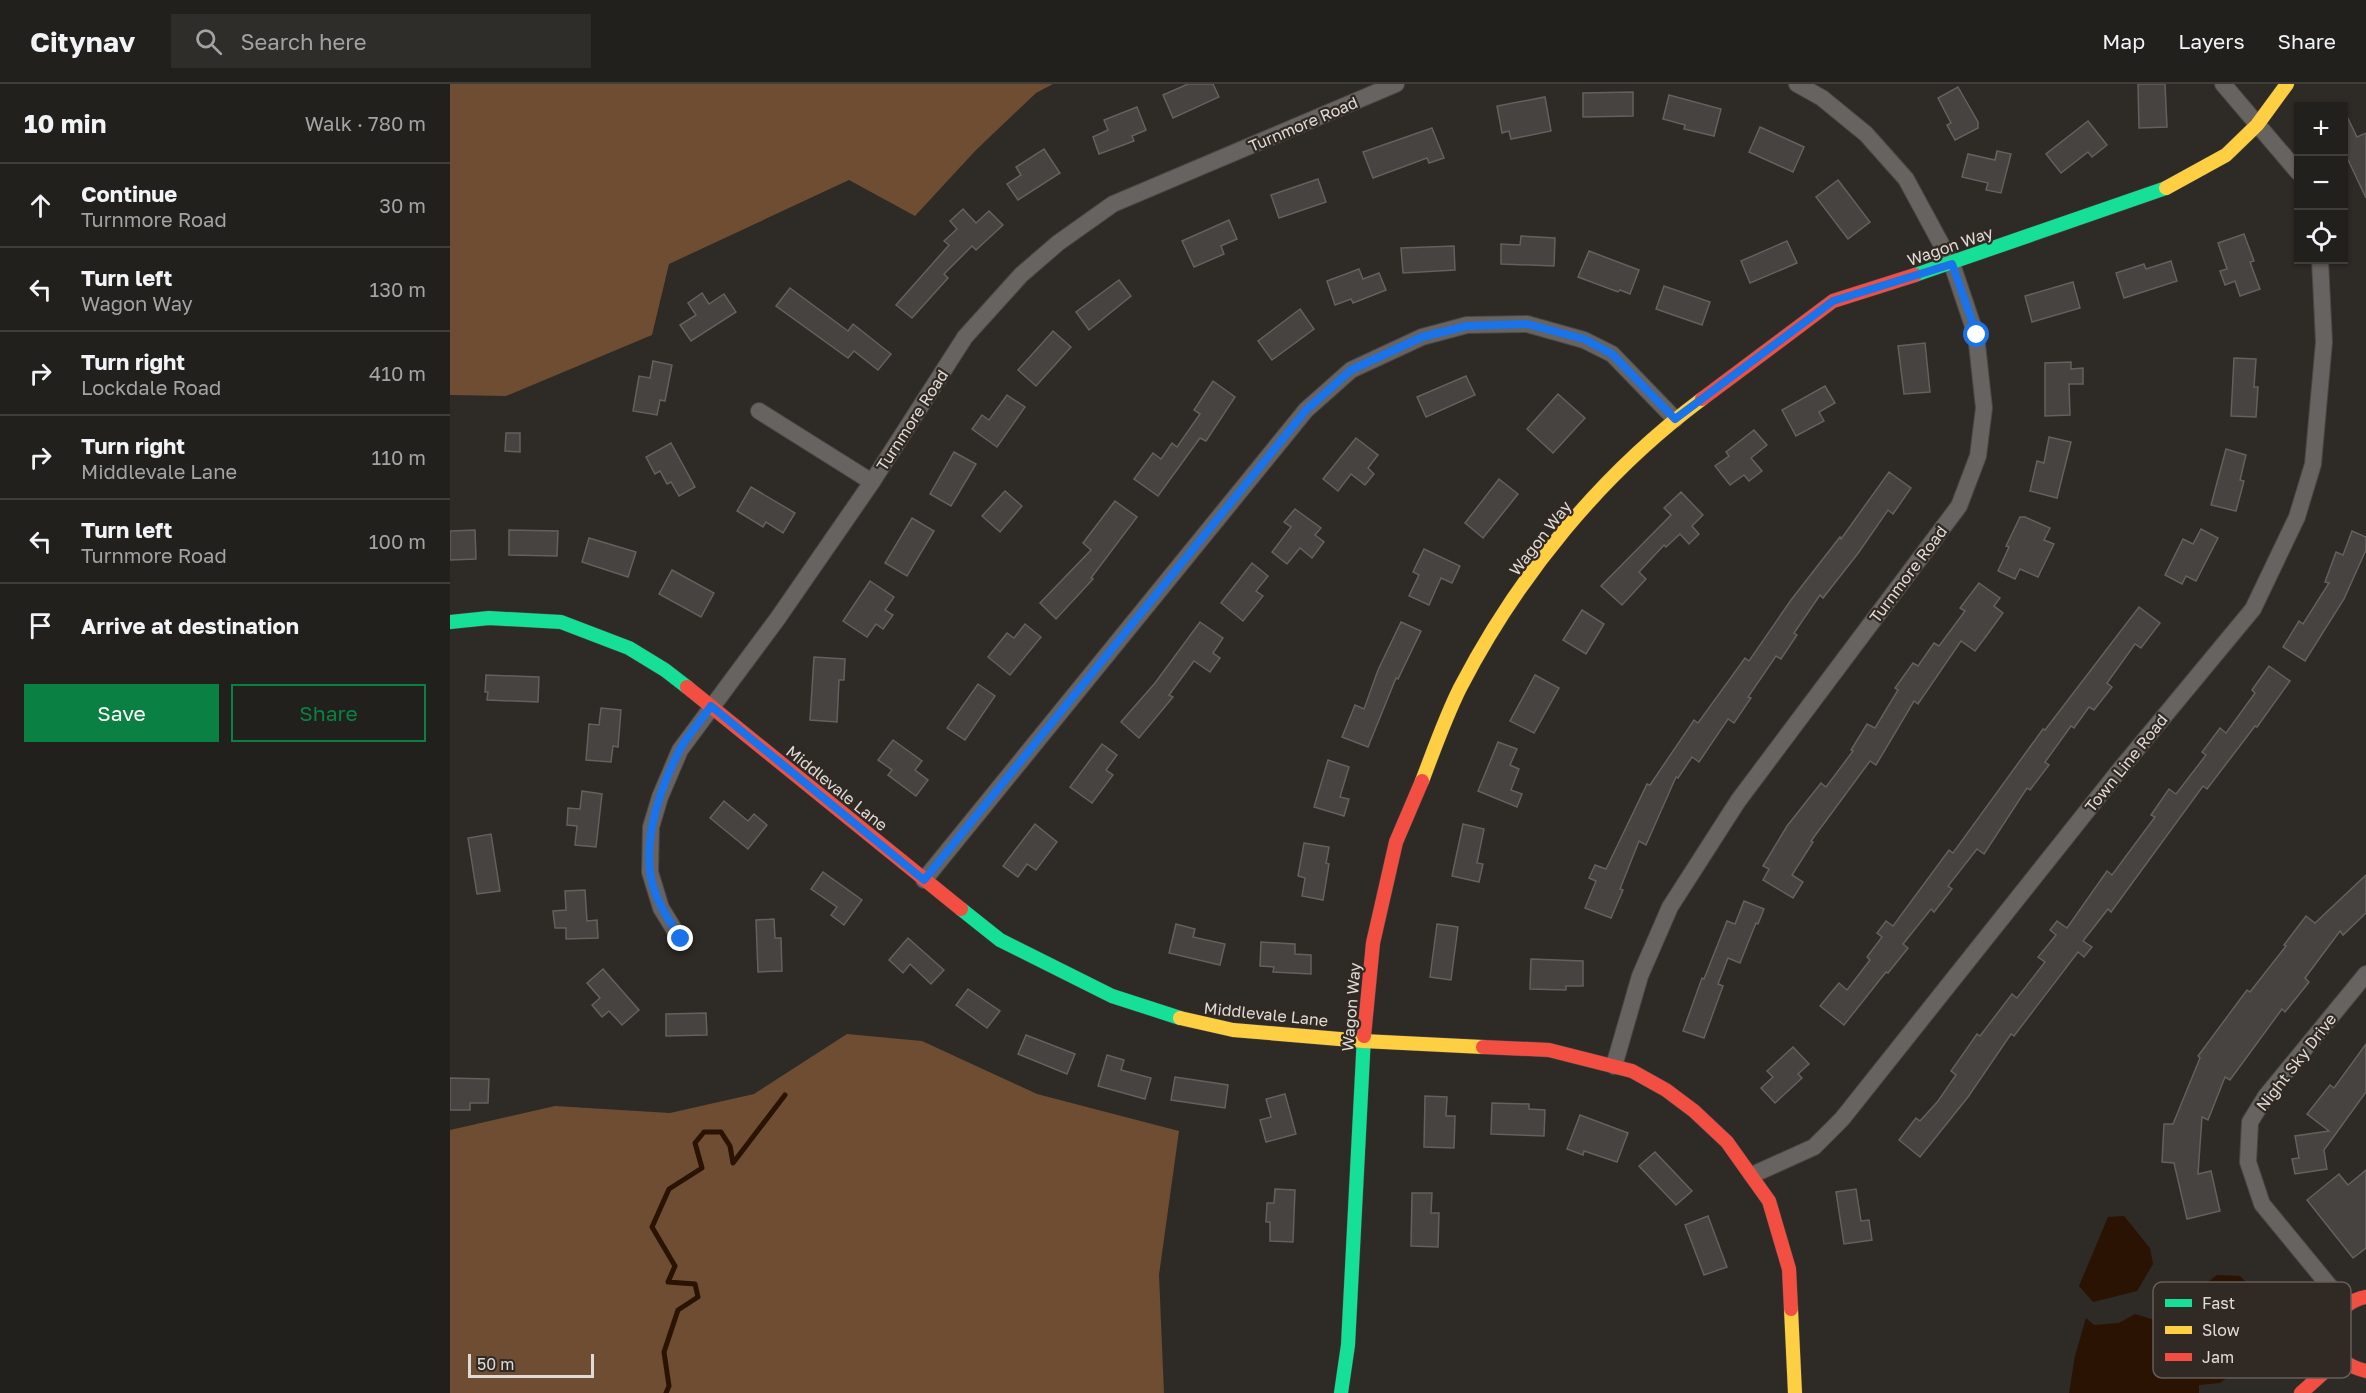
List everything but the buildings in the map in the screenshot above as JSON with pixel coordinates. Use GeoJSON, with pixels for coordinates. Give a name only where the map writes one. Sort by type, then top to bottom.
{"type":"FeatureCollection","features":[{"type":"Feature","properties":{"kind":"street","name":"Turnmore Road"},"geometry":{"type":"LineString","coordinates":[[681,939],[661,908],[650,872],[651,827],[660,797],[680,750],[778,618],[872,482],[964,337],[1021,275],[1058,243],[1113,204],[1396,84]]}},
{"type":"Feature","properties":{"kind":"street","name":"Turnmore Road"},"geometry":{"type":"LineString","coordinates":[[1614,1066],[1640,976],[1670,907],[1738,801],[1959,506],[1978,456],[1984,408],[1977,335],[1952,264],[1906,179],[1866,134],[1822,98],[1797,84]]}},
{"type":"Feature","properties":{"kind":"street"},"geometry":{"type":"LineString","coordinates":[[2223,84],[2294,167]]}},
{"type":"Feature","properties":{"kind":"street","name":"Wagon Way"},"geometry":{"type":"LineString","coordinates":[[1341,1393],[1348,1345],[1363,1041],[1373,943],[1396,842],[1460,689],[1512,600],[1565,529],[1605,484],[1675,419],[1833,301],[1952,264],[2169,187],[2226,155],[2257,125],[2287,84]]}},
{"type":"Feature","properties":{"kind":"street","name":"Town Line Road"},"geometry":{"type":"LineString","coordinates":[[1752,1175],[1814,1147],[1842,1119],[2118,772],[2253,609],[2297,517],[2313,464],[2324,342],[2320,264]]}},
{"type":"Feature","properties":{"kind":"street"},"geometry":{"type":"LineString","coordinates":[[924,880],[1306,410],[1351,370],[1422,337],[1467,326],[1527,324],[1584,339],[1612,354],[1675,419]]}},
{"type":"Feature","properties":{"kind":"street"},"geometry":{"type":"LineString","coordinates":[[759,411],[872,482]]}},
{"type":"Feature","properties":{"kind":"street","name":"Middlevale Lane"},"geometry":{"type":"LineString","coordinates":[[450,622],[489,618],[561,622],[629,648],[665,670],[711,706],[1000,940],[1112,996],[1191,1022],[1212,1026],[1363,1041],[1549,1050],[1632,1071],[1657,1085],[1694,1111],[1727,1142],[1769,1201],[1789,1269],[1795,1393]]}},
{"type":"Feature","properties":{"kind":"street","name":"Night Sky Drive"},"geometry":{"type":"LineString","coordinates":[[2326,1282],[2262,1204],[2248,1162],[2250,1122],[2266,1096],[2366,974]]}},
{"type":"Feature","properties":{"kind":"street"},"geometry":{"type":"LineString","coordinates":[[2351,1302],[2366,1297]]}},
{"type":"Feature","properties":{"kind":"street"},"geometry":{"type":"LineString","coordinates":[[2351,1366],[2366,1371]]}},
{"type":"Feature","properties":{"kind":"street"},"geometry":{"type":"LineString","coordinates":[[2301,1393],[2318,1378]]}},
{"type":"Feature","properties":{"kind":"shaded area"},"geometry":{"type":"Polygon","coordinates":[[[450,84],[1053,84],[1036,93],[976,150],[915,216],[849,180],[669,264],[652,335],[506,396],[450,395],[450,84]]]}},
{"type":"Feature","properties":{"kind":"shaded area"},"geometry":{"type":"Polygon","coordinates":[[[847,1034],[922,1041],[1037,1094],[1179,1131],[1159,1275],[1164,1393],[450,1393],[450,1130],[555,1106],[670,1113],[754,1094],[847,1034]]]}},
{"type":"Feature","properties":{"kind":"shaded area"},"geometry":{"type":"Polygon","coordinates":[[[2124,1216],[2150,1248],[2153,1264],[2137,1291],[2093,1302],[2079,1286],[2108,1217],[2124,1216]]]}},
{"type":"Feature","properties":{"kind":"shaded area"},"geometry":{"type":"Polygon","coordinates":[[[2217,1275],[2240,1276],[2246,1282],[2208,1282],[2217,1275]]]}},
{"type":"Feature","properties":{"kind":"shaded area"},"geometry":{"type":"Polygon","coordinates":[[[2135,1314],[2153,1320],[2153,1378],[2227,1378],[2220,1383],[2199,1385],[2199,1393],[2069,1393],[2075,1356],[2086,1318],[2094,1325],[2119,1323],[2135,1314]]]}},
{"type":"Feature","properties":{"kind":"waterway"},"geometry":{"type":"LineString","coordinates":[[666,1393],[669,1386],[664,1352],[678,1310],[698,1297],[695,1284],[668,1282],[675,1266],[652,1227],[669,1189],[702,1168],[695,1143],[704,1132],[721,1132],[730,1146],[733,1163],[785,1095]]}},
{"type":"Feature","properties":{"kind":"traffic: fast"},"geometry":{"type":"LineString","coordinates":[[1915,275],[2166,188]]}},
{"type":"Feature","properties":{"kind":"traffic: fast"},"geometry":{"type":"LineString","coordinates":[[450,622],[489,618],[561,622],[629,648],[665,670],[687,687]]}},
{"type":"Feature","properties":{"kind":"traffic: fast"},"geometry":{"type":"LineString","coordinates":[[961,909],[1000,940],[1112,996],[1180,1018]]}},
{"type":"Feature","properties":{"kind":"traffic: fast"},"geometry":{"type":"LineString","coordinates":[[1341,1393],[1348,1345],[1364,1036]]}},
{"type":"Feature","properties":{"kind":"traffic: slow"},"geometry":{"type":"LineString","coordinates":[[2166,188],[2226,155],[2257,125],[2287,84]]}},
{"type":"Feature","properties":{"kind":"traffic: slow"},"geometry":{"type":"LineString","coordinates":[[1422,781],[1460,688],[1508,606],[1535,567],[1596,494],[1629,460],[1702,399]]}},
{"type":"Feature","properties":{"kind":"traffic: slow"},"geometry":{"type":"LineString","coordinates":[[1180,1018],[1233,1030],[1363,1041],[1483,1047]]}},
{"type":"Feature","properties":{"kind":"traffic: slow"},"geometry":{"type":"LineString","coordinates":[[1791,1309],[1795,1393]]}},
{"type":"Feature","properties":{"kind":"traffic: jam"},"geometry":{"type":"LineString","coordinates":[[1702,399],[1833,301],[1915,275]]}},
{"type":"Feature","properties":{"kind":"traffic: jam"},"geometry":{"type":"LineString","coordinates":[[687,687],[961,909]]}},
{"type":"Feature","properties":{"kind":"traffic: jam"},"geometry":{"type":"LineString","coordinates":[[1364,1036],[1373,943],[1396,842],[1422,781]]}},
{"type":"Feature","properties":{"kind":"traffic: jam"},"geometry":{"type":"LineString","coordinates":[[1483,1047],[1549,1050],[1632,1071],[1666,1090],[1694,1111],[1727,1142],[1769,1201],[1789,1269],[1791,1309]]}},
{"type":"Feature","properties":{"kind":"traffic: jam"},"geometry":{"type":"LineString","coordinates":[[2351,1303],[2366,1297]]}},
{"type":"Feature","properties":{"kind":"traffic: jam"},"geometry":{"type":"LineString","coordinates":[[2351,1366],[2366,1371]]}},
{"type":"Feature","properties":{"kind":"traffic: jam"},"geometry":{"type":"LineString","coordinates":[[2301,1393],[2318,1378]]}},
{"type":"Feature","properties":{"kind":"route"},"geometry":{"type":"LineString","coordinates":[[681,939],[661,908],[650,872],[651,827],[660,797],[680,750],[711,706],[924,880],[1306,410],[1351,370],[1422,337],[1467,326],[1527,324],[1584,339],[1612,354],[1675,419],[1833,301],[1952,264],[1977,335]]}}]}
